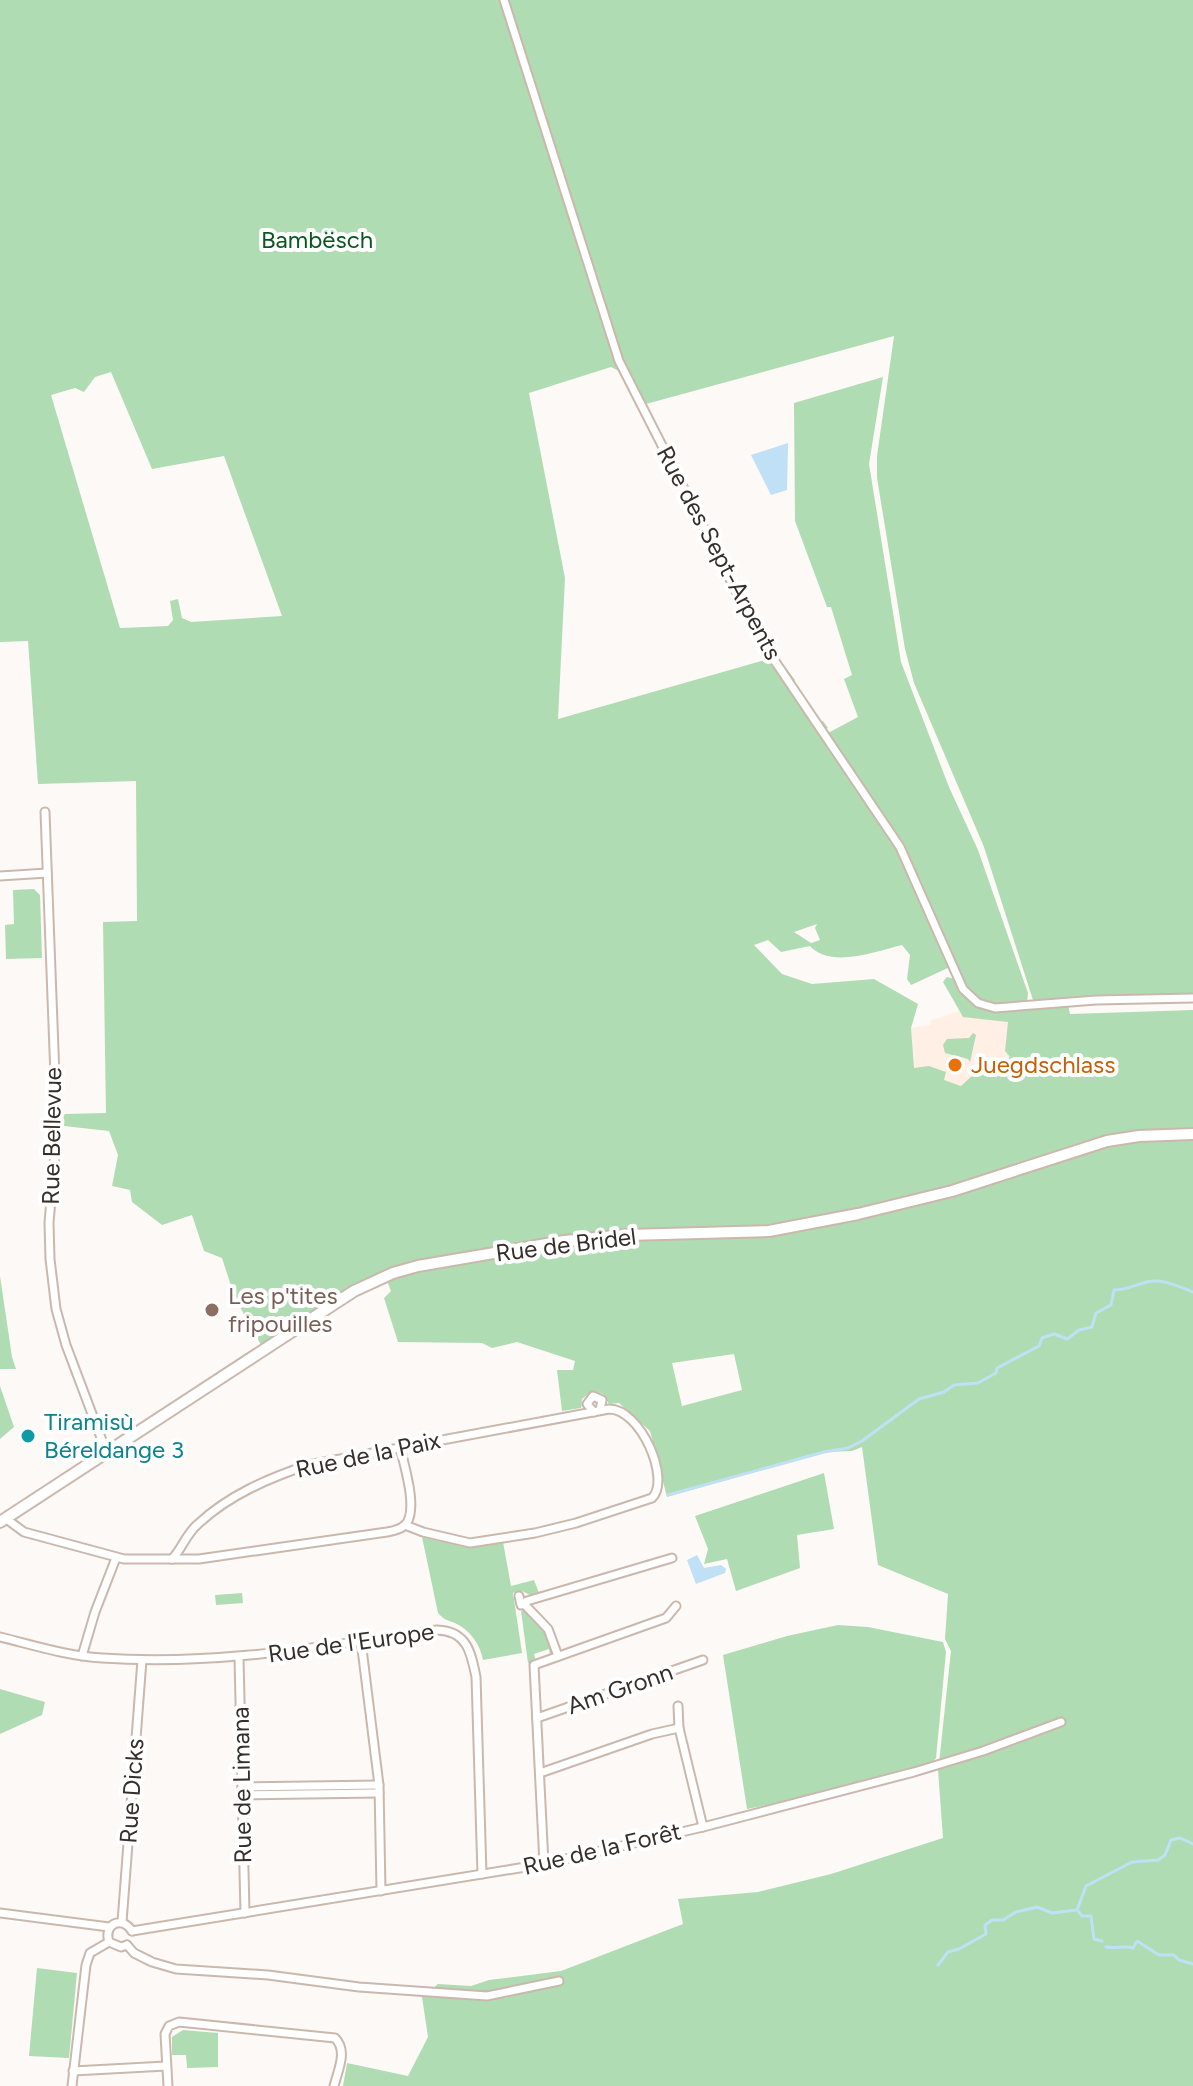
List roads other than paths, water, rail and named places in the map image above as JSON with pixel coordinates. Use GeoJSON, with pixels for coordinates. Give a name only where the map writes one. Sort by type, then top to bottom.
{"type":"FeatureCollection","features":[{"type":"Feature","properties":{"kind":"main road","name":"Rue de Bridel"},"geometry":{"type":"LineString","coordinates":[[3,1520],[354,1291],[393,1273],[564,1241],[627,1235],[769,1231],[912,1202],[1107,1141],[1193,1134]]}},
{"type":"Feature","properties":{"kind":"street","name":"Rue des Sept-Arpents"},"geometry":{"type":"LineString","coordinates":[[504,0],[619,361],[762,642],[900,847],[963,989],[978,1003],[995,1008],[1096,1000],[1193,998]]}},
{"type":"Feature","properties":{"kind":"street","name":"Rue Bellevue"},"geometry":{"type":"LineString","coordinates":[[45,812],[57,1130],[49,1223],[50,1259],[56,1309],[66,1345],[106,1451]]}},
{"type":"Feature","properties":{"kind":"street"},"geometry":{"type":"LineString","coordinates":[[0,876],[47,873]]}},
{"type":"Feature","properties":{"kind":"street","name":"Rue de la Paix"},"geometry":{"type":"LineString","coordinates":[[172,1559],[198,1524],[254,1486],[308,1465],[597,1411],[617,1409],[637,1424],[645,1434],[659,1485],[652,1498],[563,1526],[470,1543],[405,1525]]}},
{"type":"Feature","properties":{"kind":"street"},"geometry":{"type":"LineString","coordinates":[[3,1520],[24,1532],[116,1558],[199,1559],[387,1532],[405,1525],[411,1514],[400,1447]]}},
{"type":"Feature","properties":{"kind":"street"},"geometry":{"type":"LineString","coordinates":[[82,1656],[116,1558]]}},
{"type":"Feature","properties":{"kind":"street"},"geometry":{"type":"LineString","coordinates":[[558,1656],[548,1629],[521,1600],[672,1558]]}},
{"type":"Feature","properties":{"kind":"street","name":"Am Gronn"},"geometry":{"type":"LineString","coordinates":[[544,1864],[534,1665],[666,1618],[676,1606]]}},
{"type":"Feature","properties":{"kind":"street","name":"Rue de l'Europe"},"geometry":{"type":"LineString","coordinates":[[0,1637],[82,1656],[142,1660],[239,1658],[449,1631],[469,1647],[476,1677],[482,1874]]}},
{"type":"Feature","properties":{"kind":"street"},"geometry":{"type":"LineString","coordinates":[[361,1641],[379,1789],[381,1891]]}},
{"type":"Feature","properties":{"kind":"street","name":"Rue de Limana"},"geometry":{"type":"LineString","coordinates":[[239,1658],[245,1913]]}},
{"type":"Feature","properties":{"kind":"street","name":"Rue Dicks"},"geometry":{"type":"LineString","coordinates":[[122,1922],[142,1660]]}},
{"type":"Feature","properties":{"kind":"street","name":"Am Gronn"},"geometry":{"type":"LineString","coordinates":[[537,1718],[703,1660]]}},
{"type":"Feature","properties":{"kind":"street"},"geometry":{"type":"LineString","coordinates":[[678,1706],[679,1728],[703,1827]]}},
{"type":"Feature","properties":{"kind":"street","name":"Rue de la Forêt"},"geometry":{"type":"LineString","coordinates":[[132,1931],[544,1864],[703,1827],[937,1766],[1061,1722]]}},
{"type":"Feature","properties":{"kind":"street"},"geometry":{"type":"LineString","coordinates":[[540,1773],[652,1734],[679,1728]]}},
{"type":"Feature","properties":{"kind":"street"},"geometry":{"type":"LineString","coordinates":[[242,1791],[379,1789]]}},
{"type":"Feature","properties":{"kind":"street"},"geometry":{"type":"LineString","coordinates":[[0,1913],[109,1927]]}},
{"type":"Feature","properties":{"kind":"street"},"geometry":{"type":"LineString","coordinates":[[122,1922],[132,1931],[132,1939],[127,1945],[114,1946],[107,1935],[109,1927],[122,1922]]}},
{"type":"Feature","properties":{"kind":"street"},"geometry":{"type":"LineString","coordinates":[[72,2086],[86,1965],[90,1953],[109,1942]]}},
{"type":"Feature","properties":{"kind":"street"},"geometry":{"type":"LineString","coordinates":[[127,1945],[134,1953],[152,1962],[176,1969],[268,1975],[359,1987],[487,1996],[559,1981]]}},
{"type":"Feature","properties":{"kind":"street"},"geometry":{"type":"LineString","coordinates":[[168,2086],[165,2034],[169,2026],[179,2022],[329,2036],[340,2042],[342,2052],[334,2086]]}},
{"type":"Feature","properties":{"kind":"street"},"geometry":{"type":"LineString","coordinates":[[73,2071],[166,2066]]}},
{"type":"Feature","properties":{"kind":"water"},"geometry":{"type":"Polygon","coordinates":[[[788,443],[787,490],[771,495],[751,455],[788,443]]]}},
{"type":"Feature","properties":{"kind":"water"},"geometry":{"type":"Polygon","coordinates":[[[697,1555],[704,1568],[721,1565],[726,1569],[725,1573],[696,1584],[687,1560],[697,1555]]]}},
{"type":"Feature","properties":{"kind":"waterway"},"geometry":{"type":"LineString","coordinates":[[668,1495],[848,1448],[919,1399],[944,1392],[954,1385],[978,1383],[996,1373],[997,1368],[1039,1346],[1042,1338],[1054,1334],[1067,1339],[1079,1330],[1092,1327],[1096,1313],[1111,1305],[1114,1290],[1159,1281],[1193,1292]]}},
{"type":"Feature","properties":{"kind":"waterway"},"geometry":{"type":"LineString","coordinates":[[938,1965],[948,1952],[986,1934],[985,1925],[992,1920],[1003,1920],[1016,1912],[1037,1907],[1052,1913],[1077,1910],[1086,1886],[1132,1862],[1158,1860],[1165,1855],[1171,1840],[1180,1838],[1193,1844]]}},
{"type":"Feature","properties":{"kind":"waterway"},"geometry":{"type":"LineString","coordinates":[[1078,1911],[1082,1916],[1091,1916],[1094,1939],[1102,1941]]}},
{"type":"Feature","properties":{"kind":"waterway"},"geometry":{"type":"LineString","coordinates":[[1106,1947],[1133,1948],[1137,1941],[1159,1955],[1174,1955],[1193,1964]]}},
{"type":"Feature","properties":{"kind":"place","name":"Juegdschlass"},"geometry":{"type":"Point","coordinates":[955,1065]}},
{"type":"Feature","properties":{"kind":"place","name":"Les p'tites fripouilles"},"geometry":{"type":"Point","coordinates":[212,1310]}},
{"type":"Feature","properties":{"kind":"place","name":"Tiramisù Béreldange 3"},"geometry":{"type":"Point","coordinates":[28,1436]}},
{"type":"Feature","properties":{"kind":"park label","name":"Bambësch"},"geometry":{"type":"Point","coordinates":[317,240]}}]}
